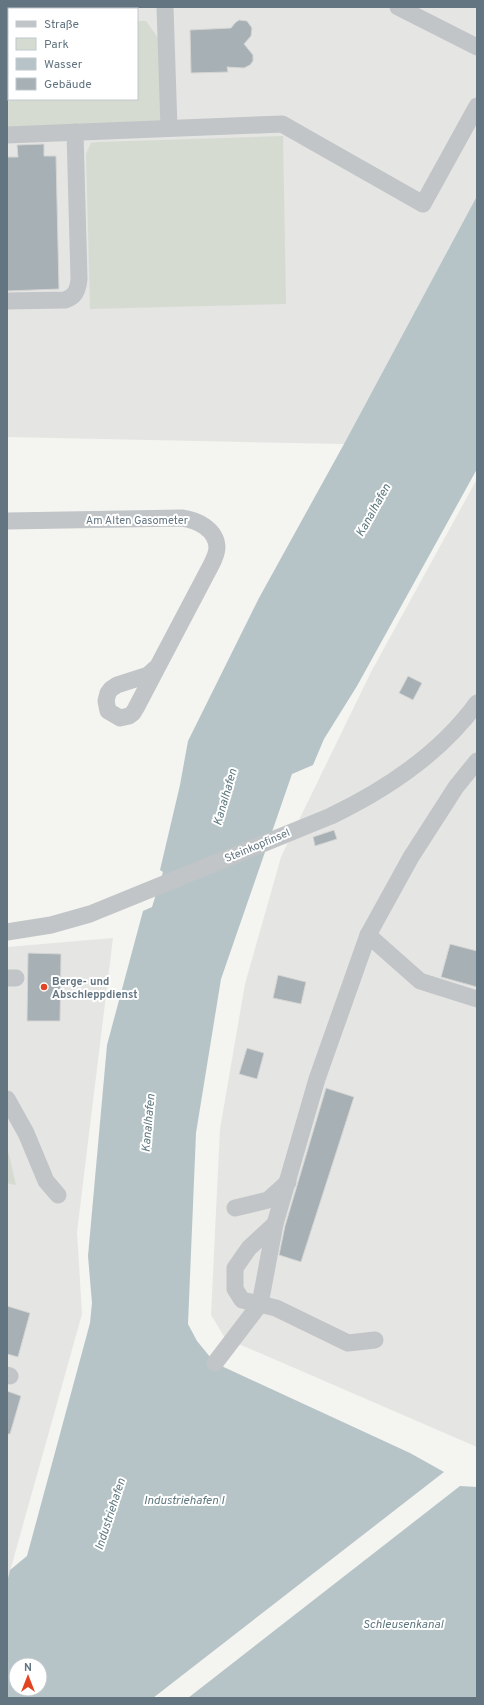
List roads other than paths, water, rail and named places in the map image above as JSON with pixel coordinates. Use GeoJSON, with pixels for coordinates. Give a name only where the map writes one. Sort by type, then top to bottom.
{"type":"FeatureCollection","features":[{"type":"Feature","properties":{"kind":"street"},"geometry":{"type":"LineString","coordinates":[[165,7],[169,128]]}},
{"type":"Feature","properties":{"kind":"street"},"geometry":{"type":"LineString","coordinates":[[398,7],[477,47]]}},
{"type":"Feature","properties":{"kind":"street"},"geometry":{"type":"LineString","coordinates":[[7,135],[282,124],[423,204],[477,106]]}},
{"type":"Feature","properties":{"kind":"street"},"geometry":{"type":"LineString","coordinates":[[7,301],[65,300],[73,297],[77,290],[79,279],[75,132]]}},
{"type":"Feature","properties":{"kind":"street","name":"Am Alten Gasometer"},"geometry":{"type":"LineString","coordinates":[[7,521],[182,518],[194,520],[206,528],[216,541],[215,556],[158,666]]}},
{"type":"Feature","properties":{"kind":"street","name":"Steinkopfinsel"},"geometry":{"type":"LineString","coordinates":[[7,932],[57,924],[116,904],[350,807],[388,785],[437,748],[475,711]]}},
{"type":"Feature","properties":{"kind":"street"},"geometry":{"type":"LineString","coordinates":[[215,1363],[260,1304],[276,1224],[317,1079],[368,935],[411,857],[456,787],[477,761]]}},
{"type":"Feature","properties":{"kind":"street"},"geometry":{"type":"LineString","coordinates":[[368,935],[420,981],[477,999]]}},
{"type":"Feature","properties":{"kind":"street"},"geometry":{"type":"LineString","coordinates":[[7,1099],[31,1145],[46,1181],[58,1194]]}},
{"type":"Feature","properties":{"kind":"street"},"geometry":{"type":"LineString","coordinates":[[235,1208],[268,1200],[289,1181]]}},
{"type":"Feature","properties":{"kind":"street"},"geometry":{"type":"LineString","coordinates":[[276,1224],[249,1248],[235,1268],[235,1289],[242,1300],[276,1308],[348,1343],[375,1340]]}},
{"type":"Feature","properties":{"kind":"water"},"geometry":{"type":"Polygon","coordinates":[[[477,196],[477,469],[357,686],[324,739],[313,765],[292,774],[221,979],[196,1133],[188,1324],[197,1341],[215,1363],[410,1453],[444,1472],[153,1698],[7,1698],[7,1582],[10,1570],[27,1556],[90,1323],[92,1303],[88,1256],[107,1045],[143,911],[152,907],[163,872],[160,870],[180,785],[188,741],[259,598],[344,444],[477,196]]]}},
{"type":"Feature","properties":{"kind":"water","name":"Schleusenkanal"},"geometry":{"type":"Polygon","coordinates":[[[460,1486],[477,1487],[477,1698],[188,1698],[460,1486]]]}},
{"type":"Feature","properties":{"kind":"place","name":"Berge- und Abschleppdienst"},"geometry":{"type":"Point","coordinates":[44,987]}},
{"type":"Feature","properties":{"kind":"water label","name":"Kanalhafen"},"geometry":{"type":"Point","coordinates":[373,510]}},
{"type":"Feature","properties":{"kind":"water label","name":"Kanalhafen"},"geometry":{"type":"Point","coordinates":[225,797]}},
{"type":"Feature","properties":{"kind":"water label","name":"Kanalhafen"},"geometry":{"type":"Point","coordinates":[148,1123]}},
{"type":"Feature","properties":{"kind":"water label","name":"Industriehafen I"},"geometry":{"type":"Point","coordinates":[184,1500]}},
{"type":"Feature","properties":{"kind":"water label","name":"Industriehafen"},"geometry":{"type":"Point","coordinates":[110,1514]}}]}
